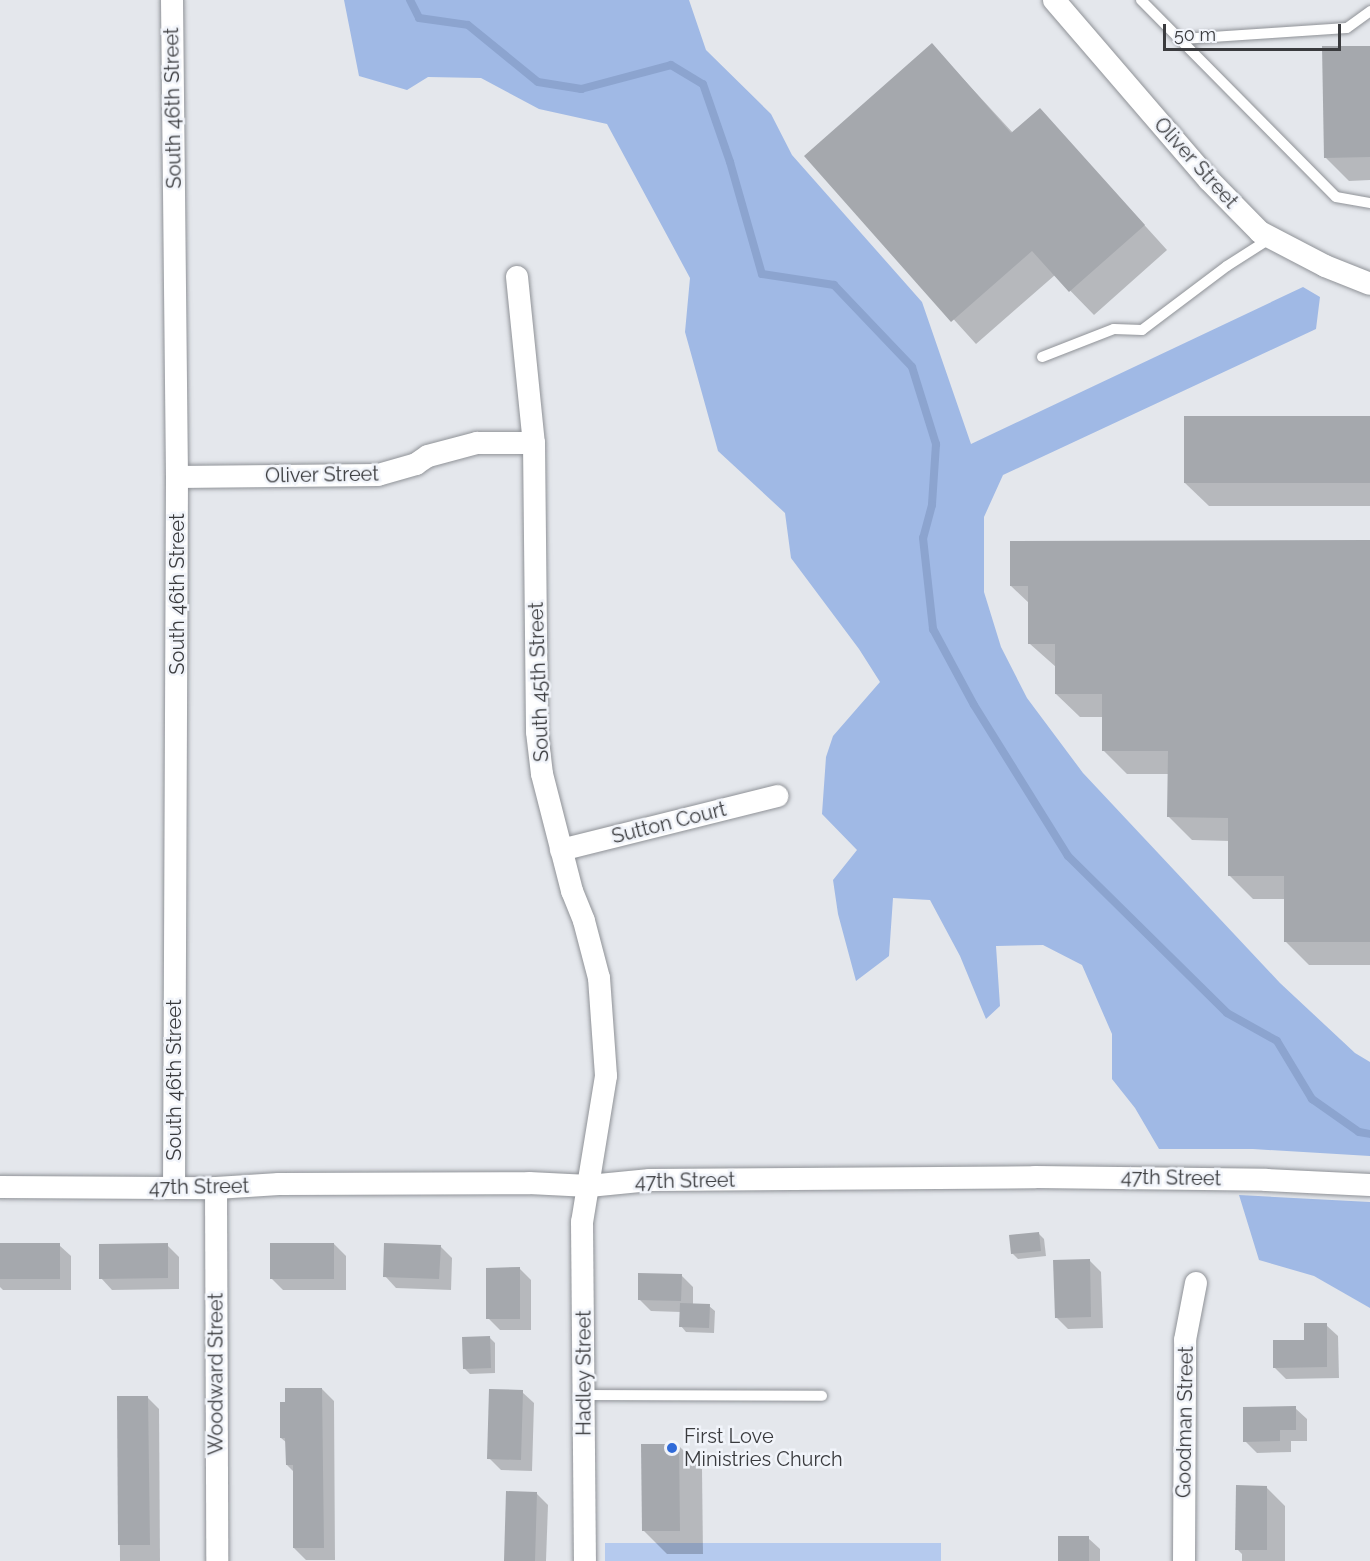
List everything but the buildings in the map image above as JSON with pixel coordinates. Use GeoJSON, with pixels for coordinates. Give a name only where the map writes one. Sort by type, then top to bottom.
{"type":"FeatureCollection","features":[{"type":"Feature","properties":{"kind":"street","name":"South 46th Street"},"geometry":{"type":"LineString","coordinates":[[172,0],[177,477],[174,1188]]}},
{"type":"Feature","properties":{"kind":"street","name":"Oliver Street"},"geometry":{"type":"LineString","coordinates":[[1054,0],[1209,180],[1260,232],[1325,266],[1370,284]]}},
{"type":"Feature","properties":{"kind":"street","name":"South 45th Street"},"geometry":{"type":"LineString","coordinates":[[517,278],[534,443],[537,732],[542,774],[572,891],[587,933],[600,989],[606,1076],[589,1186]]}},
{"type":"Feature","properties":{"kind":"street","name":"Oliver Street"},"geometry":{"type":"LineString","coordinates":[[177,477],[378,475],[416,464],[428,456],[477,443],[534,443]]}},
{"type":"Feature","properties":{"kind":"street","name":"Sutton Court"},"geometry":{"type":"LineString","coordinates":[[561,850],[777,796]]}},
{"type":"Feature","properties":{"kind":"street","name":"47th Street"},"geometry":{"type":"LineString","coordinates":[[0,1187],[216,1188],[529,1183],[589,1186],[651,1180],[1035,1177],[1244,1179],[1370,1185]]}},
{"type":"Feature","properties":{"kind":"street","name":"Hadley Street"},"geometry":{"type":"LineString","coordinates":[[585,1561],[582,1222],[589,1186]]}},
{"type":"Feature","properties":{"kind":"street","name":"Woodward Street"},"geometry":{"type":"LineString","coordinates":[[216,1188],[217,1561]]}},
{"type":"Feature","properties":{"kind":"street","name":"Goodman Street"},"geometry":{"type":"LineString","coordinates":[[1184,1561],[1185,1340],[1196,1283]]}},
{"type":"Feature","properties":{"kind":"lane"},"geometry":{"type":"LineString","coordinates":[[1141,0],[1336,197],[1370,203]]}},
{"type":"Feature","properties":{"kind":"lane"},"geometry":{"type":"LineString","coordinates":[[1182,39],[1347,28],[1370,11]]}},
{"type":"Feature","properties":{"kind":"lane"},"geometry":{"type":"LineString","coordinates":[[1042,357],[1114,329],[1142,330],[1227,266],[1271,238]]}},
{"type":"Feature","properties":{"kind":"lane"},"geometry":{"type":"LineString","coordinates":[[584,1395],[822,1396]]}},
{"type":"Feature","properties":{"kind":"shaded area"},"geometry":{"type":"Polygon","coordinates":[[[344,0],[689,0],[706,50],[771,114],[792,155],[922,302],[971,444],[1303,287],[1320,297],[1316,329],[1003,475],[984,517],[984,592],[1001,647],[1027,698],[1083,773],[1280,983],[1355,1053],[1370,1062],[1370,1156],[1253,1149],[1159,1149],[1135,1108],[1112,1079],[1112,1034],[1082,965],[1043,945],[996,946],[1000,1006],[986,1019],[960,956],[930,900],[893,898],[889,956],[856,981],[838,914],[833,880],[857,850],[822,814],[826,757],[833,736],[880,682],[859,649],[791,558],[785,513],[718,451],[685,332],[690,278],[607,124],[539,109],[481,78],[428,77],[407,90],[359,76],[344,0]]]}},
{"type":"Feature","properties":{"kind":"shaded area"},"geometry":{"type":"Polygon","coordinates":[[[1239,1195],[1370,1202],[1370,1308],[1314,1276],[1259,1260],[1239,1195]]]}},
{"type":"Feature","properties":{"kind":"shaded area"},"geometry":{"type":"Polygon","coordinates":[[[605,1543],[941,1543],[941,1561],[605,1561],[605,1543]]]}},
{"type":"Feature","properties":{"kind":"waterway"},"geometry":{"type":"LineString","coordinates":[[410,0],[419,18],[468,25],[538,82],[581,89],[671,65],[703,84],[730,162],[762,274],[834,285],[912,367],[936,444],[932,505],[923,538],[933,629],[974,705],[1068,856],[1227,1013],[1277,1041],[1312,1099],[1359,1132],[1370,1134]]}},
{"type":"Feature","properties":{"kind":"place","name":"First Love Ministries Church"},"geometry":{"type":"Point","coordinates":[672,1448]}}]}
